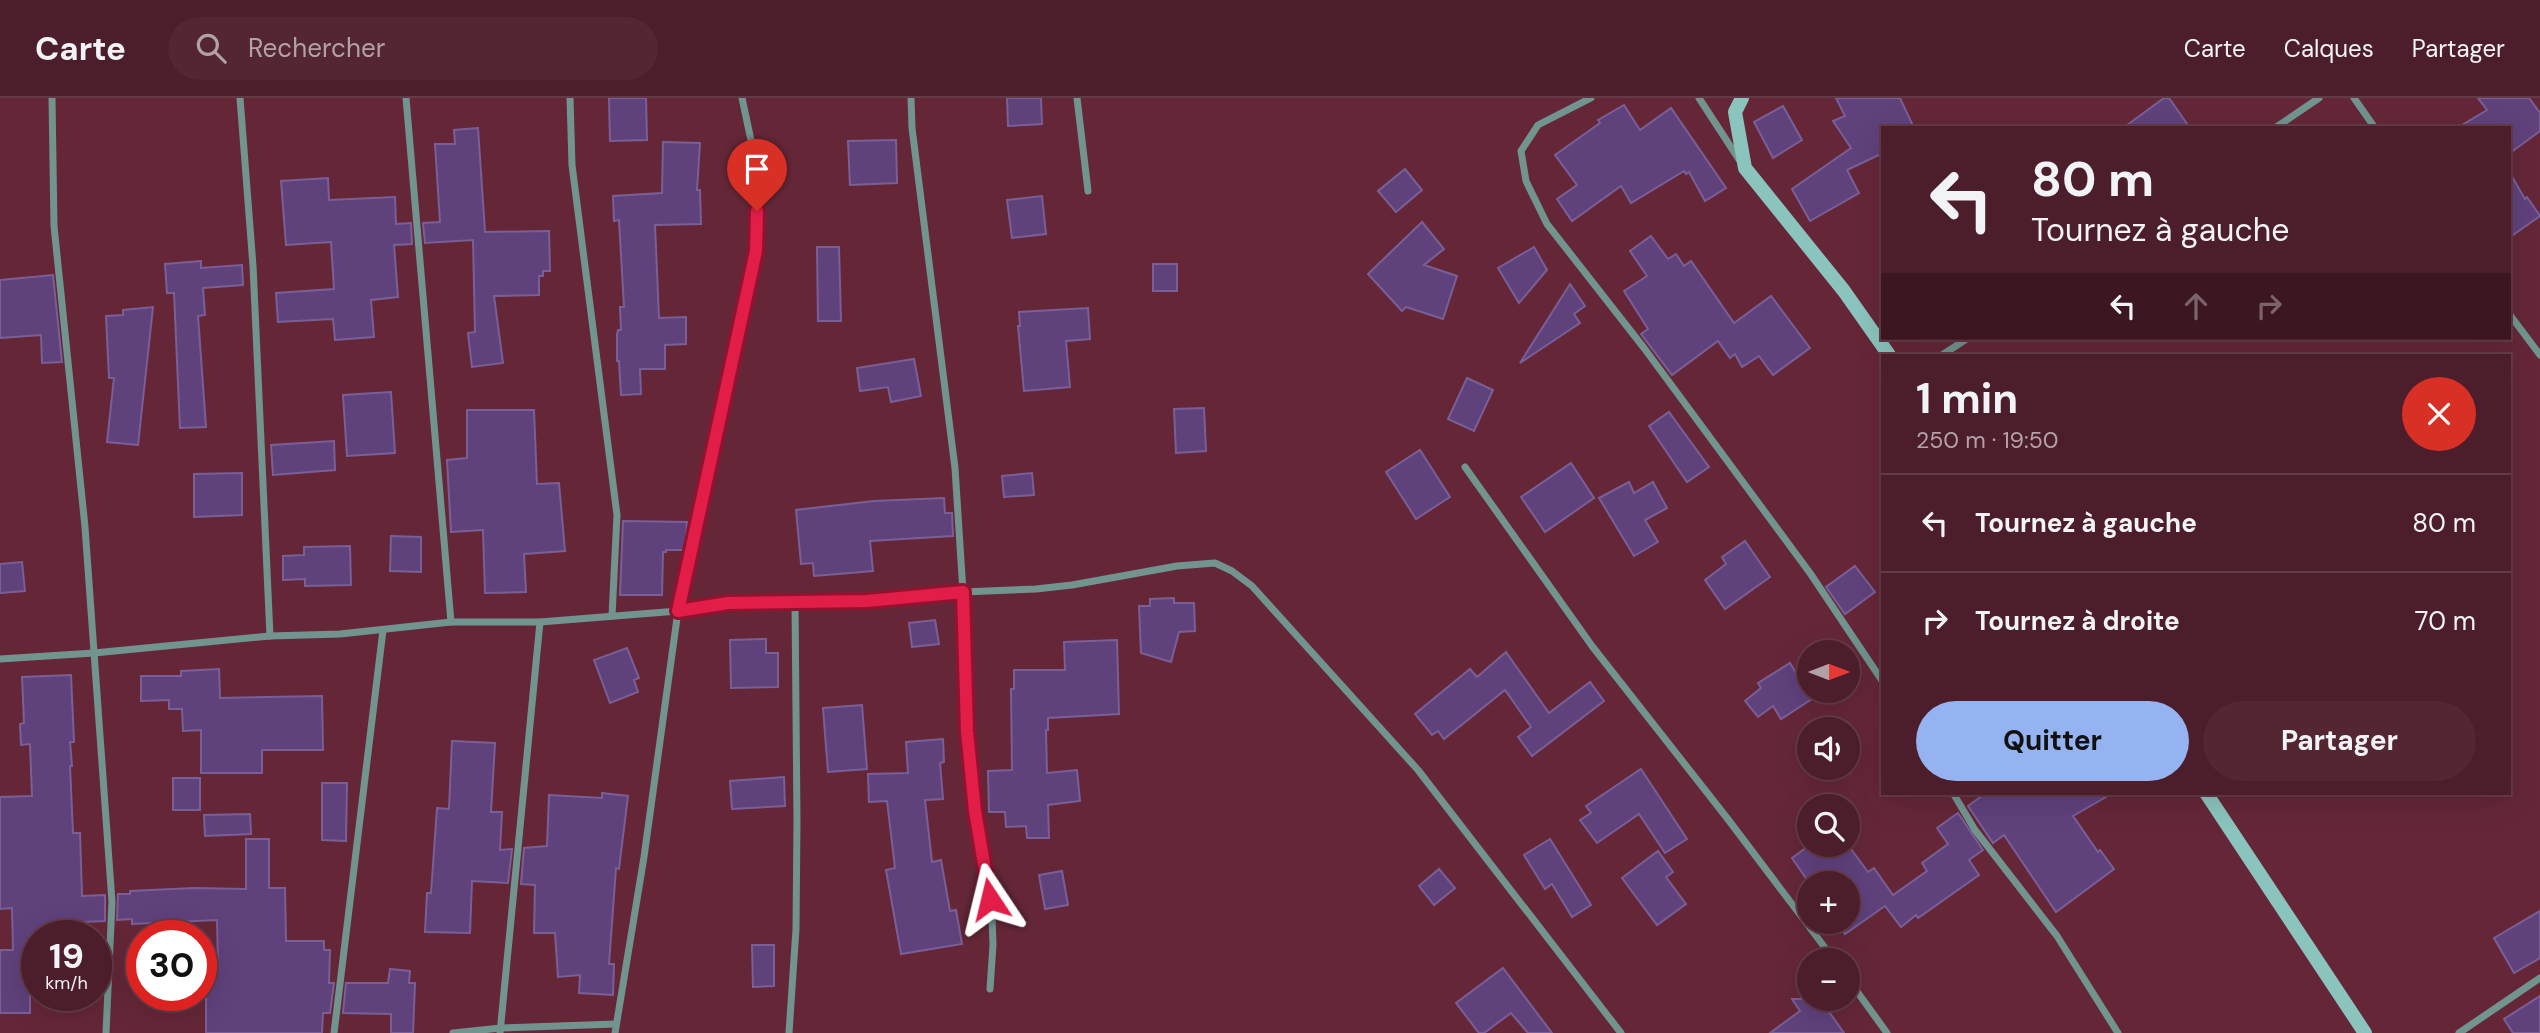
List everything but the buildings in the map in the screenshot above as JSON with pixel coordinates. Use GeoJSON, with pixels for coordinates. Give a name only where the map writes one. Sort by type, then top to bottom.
{"type":"FeatureCollection","features":[{"type":"Feature","properties":{"kind":"street"},"geometry":{"type":"LineString","coordinates":[[52,98],[54,226],[85,527],[112,902],[106,1033]]}},
{"type":"Feature","properties":{"kind":"street"},"geometry":{"type":"LineString","coordinates":[[240,98],[253,266],[270,636]]}},
{"type":"Feature","properties":{"kind":"street"},"geometry":{"type":"LineString","coordinates":[[406,98],[452,622]]}},
{"type":"Feature","properties":{"kind":"street"},"geometry":{"type":"LineString","coordinates":[[570,98],[572,165],[617,515],[612,616]]}},
{"type":"Feature","properties":{"kind":"street"},"geometry":{"type":"LineString","coordinates":[[615,1033],[644,857],[678,611],[756,251],[758,191],[742,98]]}},
{"type":"Feature","properties":{"kind":"street"},"geometry":{"type":"LineString","coordinates":[[911,98],[912,128],[955,468],[963,592],[967,731],[975,811],[992,916],[990,989]]}},
{"type":"Feature","properties":{"kind":"street"},"geometry":{"type":"LineString","coordinates":[[1077,98],[1088,191]]}},
{"type":"Feature","properties":{"kind":"street"},"geometry":{"type":"LineString","coordinates":[[1591,98],[1538,125],[1521,151],[1526,181],[1547,224],[1644,348],[1810,573],[1881,679]]}},
{"type":"Feature","properties":{"kind":"street"},"geometry":{"type":"LineString","coordinates":[[1699,98],[1745,168],[1844,291],[1888,354]]}},
{"type":"Feature","properties":{"kind":"street"},"geometry":{"type":"LineString","coordinates":[[1742,98],[1735,112],[1745,168]]}},
{"type":"Feature","properties":{"kind":"street"},"geometry":{"type":"LineString","coordinates":[[2278,126],[2319,98]]}},
{"type":"Feature","properties":{"kind":"street"},"geometry":{"type":"LineString","coordinates":[[2354,98],[2374,126]]}},
{"type":"Feature","properties":{"kind":"street"},"geometry":{"type":"LineString","coordinates":[[2511,316],[2540,355]]}},
{"type":"Feature","properties":{"kind":"street"},"geometry":{"type":"LineString","coordinates":[[1944,354],[1965,340]]}},
{"type":"Feature","properties":{"kind":"street"},"geometry":{"type":"LineString","coordinates":[[1465,467],[1592,646],[1825,948]]}},
{"type":"Feature","properties":{"kind":"street"},"geometry":{"type":"LineString","coordinates":[[0,659],[270,636],[340,634],[452,622],[540,622],[678,611],[728,603],[867,601],[1072,585],[1177,566],[1215,564],[1232,571],[1268,603],[1418,770],[1621,1033]]}},
{"type":"Feature","properties":{"kind":"street"},"geometry":{"type":"LineString","coordinates":[[789,1033],[796,929],[795,602]]}},
{"type":"Feature","properties":{"kind":"street"},"geometry":{"type":"LineString","coordinates":[[501,1030],[540,622]]}},
{"type":"Feature","properties":{"kind":"street"},"geometry":{"type":"LineString","coordinates":[[334,1033],[383,630]]}},
{"type":"Feature","properties":{"kind":"street"},"geometry":{"type":"LineString","coordinates":[[1953,795],[1975,830],[2057,936],[2118,1033]]}},
{"type":"Feature","properties":{"kind":"street"},"geometry":{"type":"LineString","coordinates":[[2207,795],[2365,1033]]}},
{"type":"Feature","properties":{"kind":"street"},"geometry":{"type":"LineString","coordinates":[[2459,1033],[2540,978]]}},
{"type":"Feature","properties":{"kind":"street"},"geometry":{"type":"LineString","coordinates":[[1860,996],[1887,1033]]}},
{"type":"Feature","properties":{"kind":"street"},"geometry":{"type":"LineString","coordinates":[[453,1033],[616,1024]]}},
{"type":"Feature","properties":{"kind":"route"},"geometry":{"type":"LineString","coordinates":[[757,211],[756,251],[678,611],[728,603],[867,601],[963,592],[967,731],[975,811],[990,899]]}}]}
